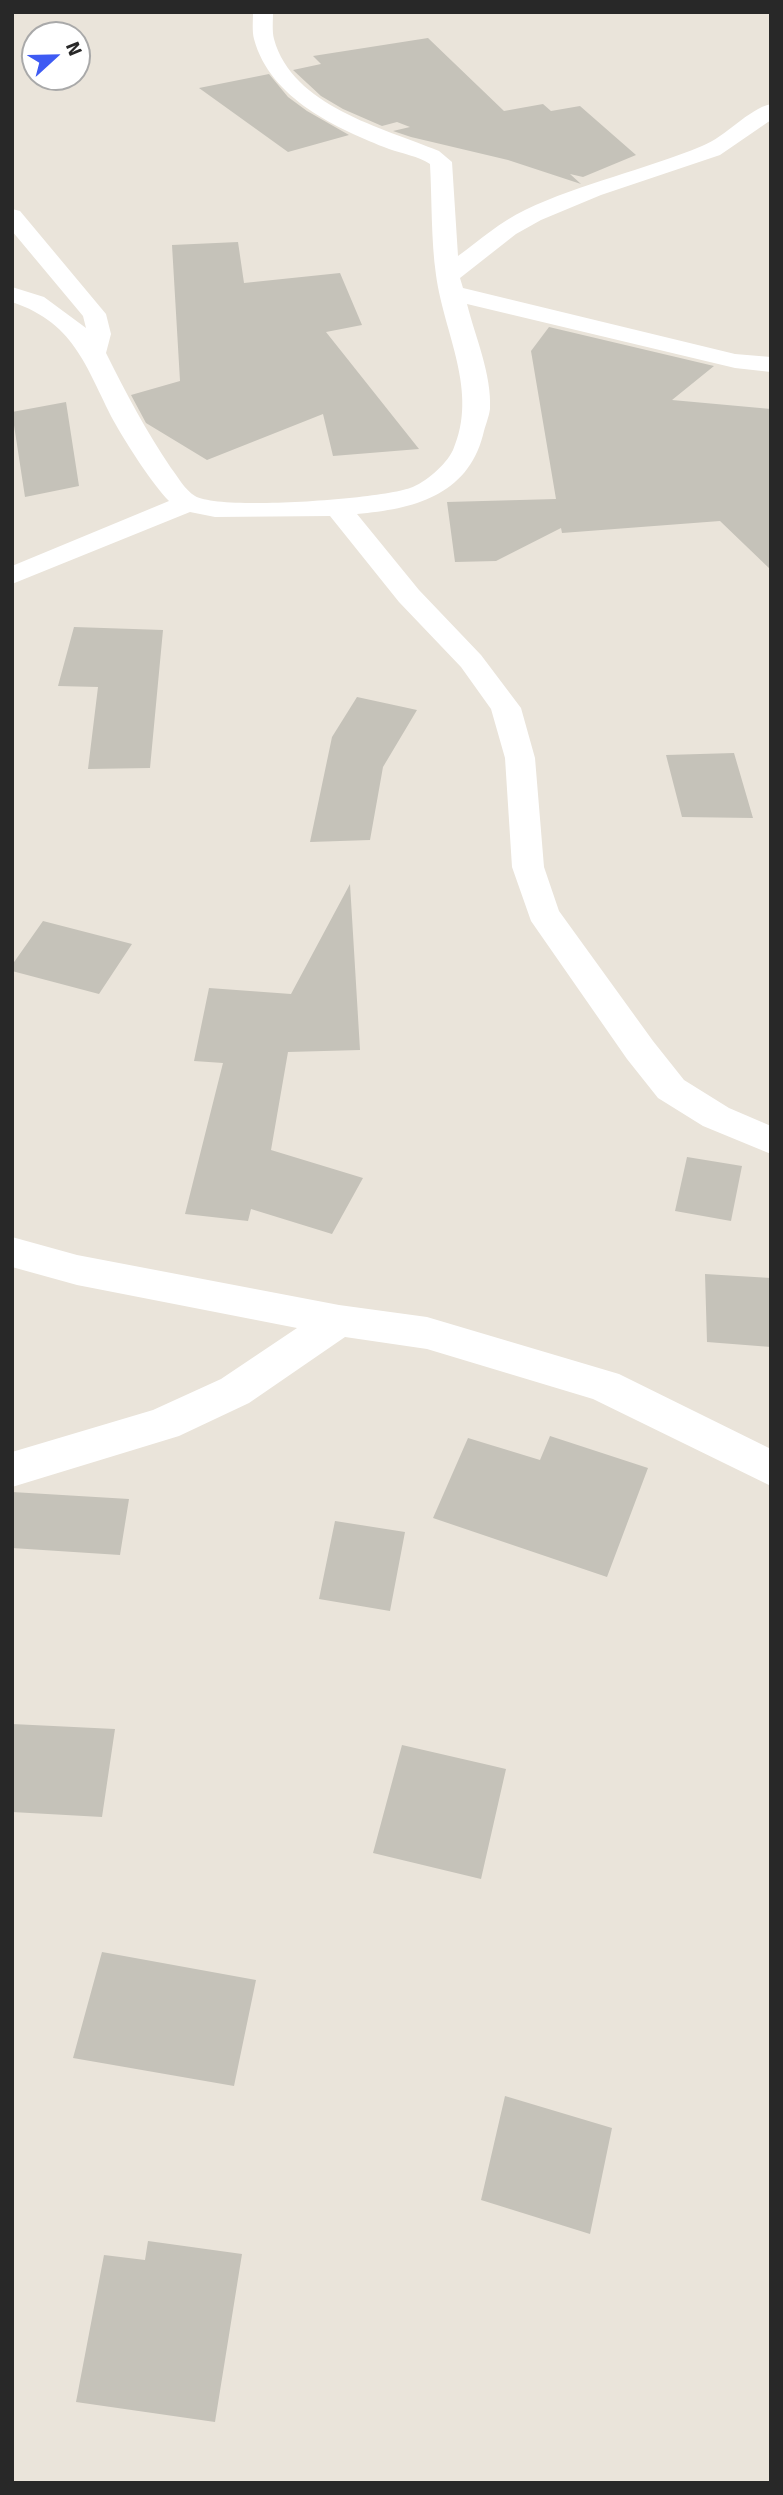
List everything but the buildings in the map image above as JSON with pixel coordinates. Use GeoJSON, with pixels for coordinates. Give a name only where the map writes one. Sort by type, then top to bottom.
{"type":"FeatureCollection","features":[{"type":"Feature","properties":{"kind":"street"},"geometry":{"type":"LineString","coordinates":[[12,294],[36,302],[77,332],[94,353],[130,427],[175,492],[187,503],[215,509],[338,508],[387,503],[423,493],[449,473],[465,453],[477,410],[474,380],[450,285],[441,162],[435,156],[397,144],[339,118],[302,93],[282,74],[264,46],[260,30],[262,12]]}},
{"type":"Feature","properties":{"kind":"street"},"geometry":{"type":"LineString","coordinates":[[450,285],[508,229],[533,215],[593,190],[712,150],[741,133],[771,110]]}},
{"type":"Feature","properties":{"kind":"street"},"geometry":{"type":"LineString","coordinates":[[12,216],[94,314],[101,328],[100,340],[94,353]]}},
{"type":"Feature","properties":{"kind":"street"},"geometry":{"type":"LineString","coordinates":[[450,285],[736,361],[771,365]]}},
{"type":"Feature","properties":{"kind":"street"},"geometry":{"type":"LineString","coordinates":[[12,576],[187,503]]}},
{"type":"Feature","properties":{"kind":"street"},"geometry":{"type":"LineString","coordinates":[[338,508],[409,596],[471,661],[506,708],[520,758],[528,867],[543,913],[640,1050],[671,1089],[716,1117],[771,1141]]}},
{"type":"Feature","properties":{"kind":"street"},"geometry":{"type":"LineString","coordinates":[[12,1252],[77,1270],[339,1321],[427,1333],[605,1386],[771,1469]]}},
{"type":"Feature","properties":{"kind":"street"},"geometry":{"type":"LineString","coordinates":[[12,1470],[164,1424],[235,1391],[339,1321]]}}]}
